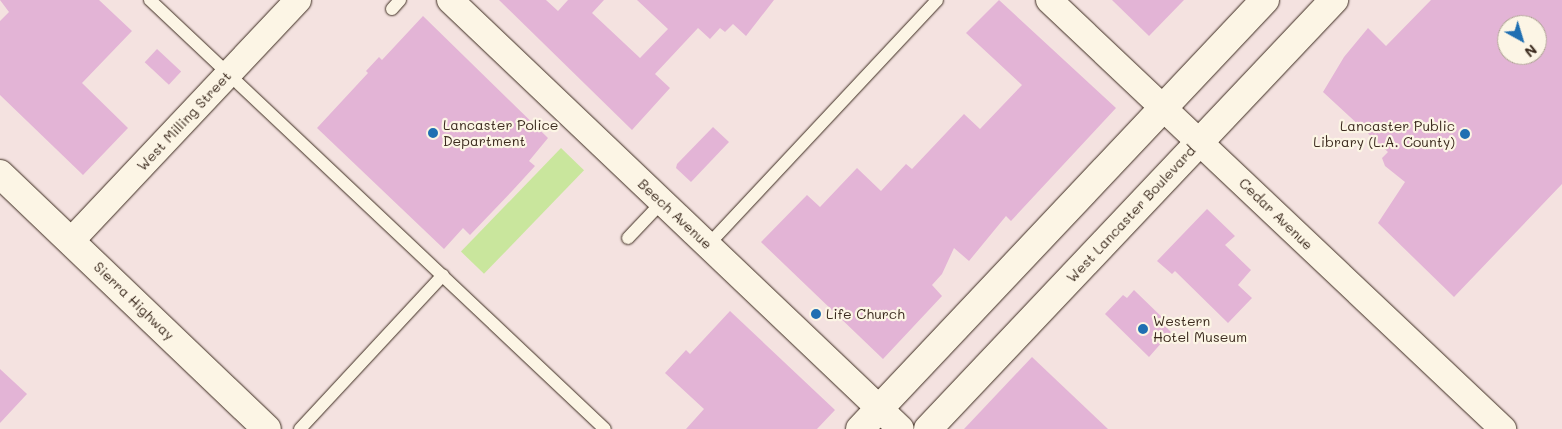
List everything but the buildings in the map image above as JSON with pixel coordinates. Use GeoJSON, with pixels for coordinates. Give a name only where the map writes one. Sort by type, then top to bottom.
{"type":"FeatureCollection","features":[{"type":"Feature","properties":{"kind":"street","name":"West Milling Street"},"geometry":{"type":"LineString","coordinates":[[71,241],[298,0]]}},
{"type":"Feature","properties":{"kind":"street","name":"Beech Avenue"},"geometry":{"type":"LineString","coordinates":[[450,0],[901,429]]}},
{"type":"Feature","properties":{"kind":"street","name":"Cedar Avenue"},"geometry":{"type":"LineString","coordinates":[[1049,0],[1503,429]]}},
{"type":"Feature","properties":{"kind":"street"},"geometry":{"type":"LineString","coordinates":[[860,429],[1265,0]]}},
{"type":"Feature","properties":{"kind":"street","name":"West Lancaster Boulevard"},"geometry":{"type":"LineString","coordinates":[[928,429],[1334,0]]}},
{"type":"Feature","properties":{"kind":"street","name":"Sierra Highway"},"geometry":{"type":"LineString","coordinates":[[0,174],[267,429]]}},
{"type":"Feature","properties":{"kind":"lane"},"geometry":{"type":"LineString","coordinates":[[150,0],[605,429]]}},
{"type":"Feature","properties":{"kind":"lane"},"geometry":{"type":"LineString","coordinates":[[708,245],[938,0]]}},
{"type":"Feature","properties":{"kind":"lane"},"geometry":{"type":"LineString","coordinates":[[628,238],[662,202]]}},
{"type":"Feature","properties":{"kind":"lane"},"geometry":{"type":"LineString","coordinates":[[300,429],[443,275]]}},
{"type":"Feature","properties":{"kind":"green space"},"geometry":{"type":"Polygon","coordinates":[[[561,148],[584,170],[484,274],[461,252],[561,148]]]}},
{"type":"Feature","properties":{"kind":"place","name":"Lancaster Police Department"},"geometry":{"type":"Point","coordinates":[433,133]}},
{"type":"Feature","properties":{"kind":"place","name":"Lancaster Public Library (L.A. County)"},"geometry":{"type":"Point","coordinates":[1465,134]}},
{"type":"Feature","properties":{"kind":"place","name":"Life Church"},"geometry":{"type":"Point","coordinates":[816,314]}},
{"type":"Feature","properties":{"kind":"place","name":"Western Hotel Museum"},"geometry":{"type":"Point","coordinates":[1143,329]}}]}
